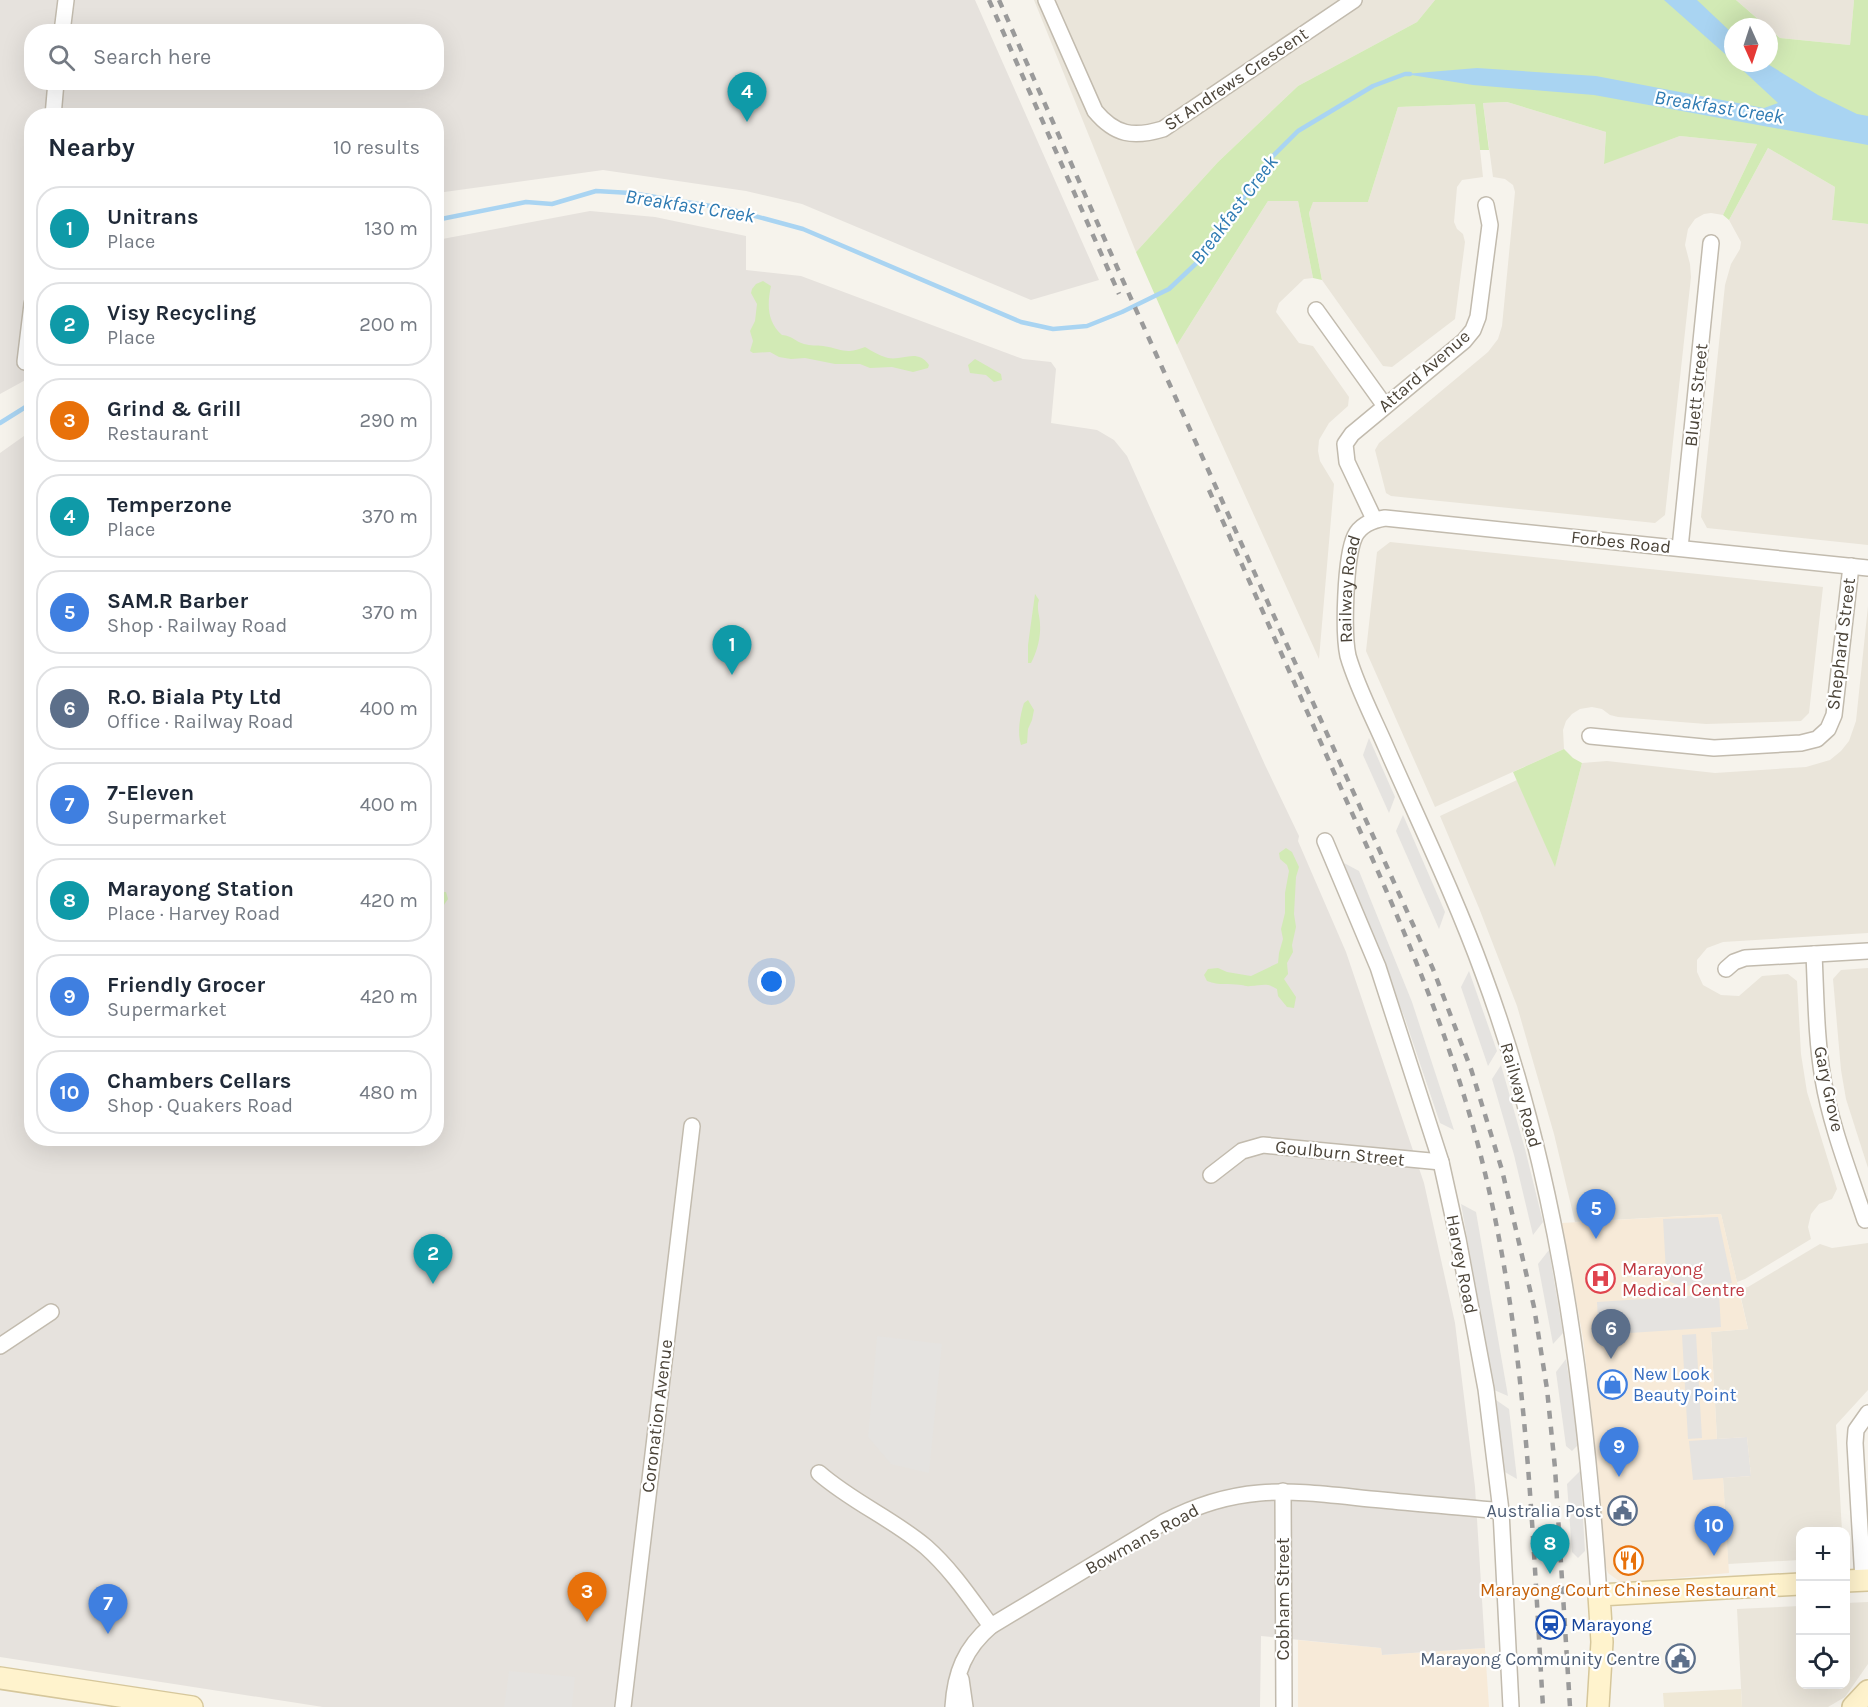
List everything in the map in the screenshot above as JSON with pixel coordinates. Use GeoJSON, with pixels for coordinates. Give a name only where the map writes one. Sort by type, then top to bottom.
{"type":"FeatureCollection","features":[{"type":"Feature","properties":{"kind":"street"},"geometry":{"type":"LineString","coordinates":[[63,24],[66,0]]}},
{"type":"Feature","properties":{"kind":"street","name":"St Andrews Crescent"},"geometry":{"type":"LineString","coordinates":[[1046,0],[1095,111],[1106,123],[1119,131],[1147,134],[1162,129],[1354,0]]}},
{"type":"Feature","properties":{"kind":"street"},"geometry":{"type":"LineString","coordinates":[[54,108],[55,90]]}},
{"type":"Feature","properties":{"kind":"street","name":"Attard Avenue"},"geometry":{"type":"LineString","coordinates":[[1374,519],[1347,462],[1345,444],[1352,434],[1464,341],[1473,330],[1478,317],[1490,225],[1486,205]]}},
{"type":"Feature","properties":{"kind":"street","name":"Bluett Street"},"geometry":{"type":"LineString","coordinates":[[1680,548],[1711,243]]}},
{"type":"Feature","properties":{"kind":"street"},"geometry":{"type":"LineString","coordinates":[[1316,310],[1385,406]]}},
{"type":"Feature","properties":{"kind":"street","name":"Forbes Road"},"geometry":{"type":"LineString","coordinates":[[1374,519],[1396,519],[1868,568]]}},
{"type":"Feature","properties":{"kind":"street","name":"Railway Road"},"geometry":{"type":"LineString","coordinates":[[1374,519],[1364,525],[1355,535],[1351,549],[1344,627],[1345,642],[1351,668],[1483,972],[1503,1031],[1537,1148],[1577,1360],[1588,1453],[1602,1642],[1598,1707]]}},
{"type":"Feature","properties":{"kind":"street","name":"Shephard Street"},"geometry":{"type":"LineString","coordinates":[[1590,736],[1721,748],[1802,743],[1817,739],[1828,729],[1834,715],[1851,566]]}},
{"type":"Feature","properties":{"kind":"street","name":"Harvey Road"},"geometry":{"type":"LineString","coordinates":[[1325,841],[1378,967],[1441,1162],[1458,1239],[1486,1389],[1501,1510],[1511,1707]]}},
{"type":"Feature","properties":{"kind":"street"},"geometry":{"type":"LineString","coordinates":[[1726,969],[1734,962],[1745,958],[1868,951]]}},
{"type":"Feature","properties":{"kind":"street","name":"Gary Grove"},"geometry":{"type":"LineString","coordinates":[[1814,954],[1823,1081],[1865,1220]]}},
{"type":"Feature","properties":{"kind":"street","name":"Coronation Avenue"},"geometry":{"type":"LineString","coordinates":[[623,1707],[692,1126]]}},
{"type":"Feature","properties":{"kind":"street","name":"Goulburn Street"},"geometry":{"type":"LineString","coordinates":[[1211,1174],[1242,1151],[1263,1145],[1441,1162]]}},
{"type":"Feature","properties":{"kind":"street"},"geometry":{"type":"LineString","coordinates":[[0,1346],[51,1312]]}},
{"type":"Feature","properties":{"kind":"street"},"geometry":{"type":"LineString","coordinates":[[1859,1580],[1855,1443],[1856,1430],[1868,1413]]}},
{"type":"Feature","properties":{"kind":"street"},"geometry":{"type":"LineString","coordinates":[[819,1473],[839,1490],[926,1547],[947,1569],[991,1626]]}},
{"type":"Feature","properties":{"kind":"street","name":"Bowmans Road"},"geometry":{"type":"LineString","coordinates":[[953,1707],[955,1683],[960,1667],[971,1646],[991,1626],[1186,1511],[1235,1495],[1283,1491],[1501,1510]]}},
{"type":"Feature","properties":{"kind":"street","name":"Cobham Street"},"geometry":{"type":"LineString","coordinates":[[1283,1491],[1284,1707]]}},
{"type":"Feature","properties":{"kind":"street"},"geometry":{"type":"LineString","coordinates":[[1599,1595],[1796,1584]]}},
{"type":"Feature","properties":{"kind":"street"},"geometry":{"type":"LineString","coordinates":[[960,1667],[965,1707]]}},
{"type":"Feature","properties":{"kind":"street"},"geometry":{"type":"LineString","coordinates":[[0,1678],[192,1707]]}},
{"type":"Feature","properties":{"kind":"street"},"geometry":{"type":"LineString","coordinates":[[1853,1707],[1868,1691]]}},
{"type":"Feature","properties":{"kind":"shaded area"},"geometry":{"type":"Polygon","coordinates":[[[0,0],[975,0],[1099,280],[1031,300],[802,204],[746,191],[603,170],[444,192],[444,108],[24,108],[24,381],[0,394],[0,0]]]}},
{"type":"Feature","properties":{"kind":"shaded area"},"geometry":{"type":"Polygon","coordinates":[[[1034,0],[1435,0],[1417,22],[1298,86],[1218,162],[1136,252],[1034,0]]]}},
{"type":"Feature","properties":{"kind":"shaded area"},"geometry":{"type":"Polygon","coordinates":[[[1736,0],[1854,0],[1850,45],[1780,38],[1778,36],[1778,18],[1757,18],[1736,0]]]}},
{"type":"Feature","properties":{"kind":"shaded area"},"geometry":{"type":"Polygon","coordinates":[[[1507,102],[1606,132],[1604,163],[1680,136],[1757,144],[1723,215],[1704,214],[1695,219],[1688,229],[1685,245],[1691,277],[1665,515],[1655,523],[1391,496],[1386,493],[1375,450],[1379,443],[1488,352],[1498,339],[1502,326],[1515,192],[1513,185],[1505,179],[1493,177],[1483,103],[1507,102]]]}},
{"type":"Feature","properties":{"kind":"shaded area"},"geometry":{"type":"Polygon","coordinates":[[[1475,104],[1483,177],[1462,180],[1457,187],[1454,222],[1463,234],[1465,242],[1455,319],[1392,367],[1383,366],[1322,280],[1309,213],[1313,201],[1368,202],[1398,107],[1475,104]]]}},
{"type":"Feature","properties":{"kind":"shaded area"},"geometry":{"type":"Polygon","coordinates":[[[1768,148],[1835,187],[1832,220],[1868,224],[1868,545],[1707,528],[1701,517],[1725,285],[1741,242],[1729,220],[1768,148]]]}},
{"type":"Feature","properties":{"kind":"shaded area"},"geometry":{"type":"Polygon","coordinates":[[[1268,201],[1298,201],[1313,278],[1304,279],[1279,303],[1276,312],[1299,343],[1313,346],[1349,397],[1348,406],[1329,423],[1319,440],[1320,461],[1334,484],[1319,659],[1177,345],[1268,201]]]}},
{"type":"Feature","properties":{"kind":"shaded area"},"geometry":{"type":"Polygon","coordinates":[[[590,211],[655,217],[746,236],[746,270],[801,276],[1023,359],[1051,362],[1056,369],[1051,423],[1097,430],[1114,440],[1127,456],[1299,836],[1298,841],[1346,952],[1424,1183],[1455,1323],[1475,1487],[1485,1648],[1382,1655],[1381,1648],[1261,1636],[1260,1707],[323,1707],[0,1657],[0,453],[24,436],[24,1146],[444,1146],[444,239],[590,211]]]}},
{"type":"Feature","properties":{"kind":"shaded area"},"geometry":{"type":"Polygon","coordinates":[[[1390,542],[1823,587],[1809,713],[1801,721],[1706,724],[1618,717],[1602,709],[1592,707],[1580,709],[1566,721],[1563,730],[1564,749],[1435,807],[1366,651],[1377,552],[1390,542]]]}},
{"type":"Feature","properties":{"kind":"shaded area"},"geometry":{"type":"Polygon","coordinates":[[[1868,606],[1868,933],[1723,942],[1707,948],[1697,960],[1697,972],[1703,985],[1721,995],[1739,996],[1762,976],[1788,974],[1797,981],[1801,1054],[1807,1092],[1837,1189],[1832,1199],[1819,1204],[1811,1214],[1808,1227],[1811,1239],[1737,1282],[1721,1214],[1575,1222],[1554,1134],[1517,1006],[1440,816],[1517,780],[1555,866],[1582,763],[1607,761],[1715,773],[1806,767],[1830,760],[1849,741],[1856,721],[1868,606]]]}},
{"type":"Feature","properties":{"kind":"shaded area"},"geometry":{"type":"Polygon","coordinates":[[[1369,738],[1395,797],[1389,813],[1363,755],[1369,738]]]}},
{"type":"Feature","properties":{"kind":"shaded area"},"geometry":{"type":"Polygon","coordinates":[[[1403,815],[1445,912],[1439,929],[1396,831],[1403,815]]]}},
{"type":"Feature","properties":{"kind":"shaded area"},"geometry":{"type":"Polygon","coordinates":[[[1344,863],[1359,871],[1412,1002],[1454,1130],[1440,1123],[1405,1019],[1344,863]]]}},
{"type":"Feature","properties":{"kind":"shaded area"},"geometry":{"type":"Polygon","coordinates":[[[1868,968],[1868,1168],[1846,1099],[1841,1070],[1833,979],[1841,970],[1868,968]]]}},
{"type":"Feature","properties":{"kind":"shaded area"},"geometry":{"type":"Polygon","coordinates":[[[1469,971],[1497,1051],[1488,1066],[1461,987],[1469,971]]]}},
{"type":"Feature","properties":{"kind":"shaded area"},"geometry":{"type":"Polygon","coordinates":[[[1501,1065],[1543,1222],[1533,1235],[1514,1155],[1492,1079],[1501,1065]]]}},
{"type":"Feature","properties":{"kind":"shaded area"},"geometry":{"type":"Polygon","coordinates":[[[1461,1204],[1476,1212],[1508,1396],[1494,1390],[1461,1204]]]}},
{"type":"Feature","properties":{"kind":"shaded area"},"geometry":{"type":"Polygon","coordinates":[[[1721,1214],[1748,1329],[1711,1332],[1717,1439],[1747,1437],[1751,1476],[1723,1478],[1729,1573],[1622,1583],[1608,1573],[1605,1564],[1597,1463],[1583,1338],[1562,1223],[1721,1214]]]}},
{"type":"Feature","properties":{"kind":"shaded area"},"geometry":{"type":"Polygon","coordinates":[[[1718,1217],[1732,1283],[1681,1286],[1670,1282],[1666,1272],[1663,1219],[1718,1217]]]}},
{"type":"Feature","properties":{"kind":"shaded area"},"geometry":{"type":"Polygon","coordinates":[[[1868,1243],[1868,1390],[1836,1425],[1842,1527],[1796,1527],[1796,1560],[1728,1564],[1723,1478],[1751,1476],[1747,1437],[1717,1439],[1711,1332],[1748,1329],[1739,1289],[1748,1287],[1820,1244],[1832,1248],[1868,1243]]]}},
{"type":"Feature","properties":{"kind":"shaded area"},"geometry":{"type":"Polygon","coordinates":[[[1549,1250],[1563,1333],[1553,1344],[1538,1264],[1549,1250]]]}},
{"type":"Feature","properties":{"kind":"shaded area"},"geometry":{"type":"Polygon","coordinates":[[[1719,1294],[1721,1327],[1599,1335],[1597,1302],[1719,1294]]]}},
{"type":"Feature","properties":{"kind":"shaded area"},"geometry":{"type":"Polygon","coordinates":[[[1696,1334],[1702,1438],[1688,1439],[1682,1335],[1696,1334]]]}},
{"type":"Feature","properties":{"kind":"shaded area"},"geometry":{"type":"Polygon","coordinates":[[[877,1336],[942,1344],[929,1473],[891,1464],[868,1437],[877,1336]]]}},
{"type":"Feature","properties":{"kind":"shaded area"},"geometry":{"type":"Polygon","coordinates":[[[1566,1359],[1577,1446],[1572,1451],[1566,1446],[1556,1372],[1566,1359]]]}},
{"type":"Feature","properties":{"kind":"shaded area"},"geometry":{"type":"Polygon","coordinates":[[[1496,1400],[1509,1409],[1517,1479],[1503,1471],[1496,1400]]]}},
{"type":"Feature","properties":{"kind":"shaded area"},"geometry":{"type":"Polygon","coordinates":[[[1747,1437],[1751,1476],[1693,1480],[1689,1441],[1747,1437]]]}},
{"type":"Feature","properties":{"kind":"shaded area"},"geometry":{"type":"Polygon","coordinates":[[[1580,1471],[1585,1551],[1578,1558],[1572,1552],[1567,1484],[1580,1471]]]}},
{"type":"Feature","properties":{"kind":"shaded area"},"geometry":{"type":"Polygon","coordinates":[[[1868,1602],[1868,1664],[1845,1697],[1828,1707],[1742,1707],[1737,1609],[1796,1606],[1796,1689],[1850,1689],[1850,1603],[1868,1602]]]}},
{"type":"Feature","properties":{"kind":"shaded area"},"geometry":{"type":"Polygon","coordinates":[[[1298,1640],[1381,1648],[1382,1655],[1485,1648],[1489,1707],[1298,1707],[1298,1640]]]}},
{"type":"Feature","properties":{"kind":"shaded area"},"geometry":{"type":"Polygon","coordinates":[[[509,1671],[575,1677],[572,1707],[504,1707],[509,1671]]]}},
{"type":"Feature","properties":{"kind":"shaded area"},"geometry":{"type":"Polygon","coordinates":[[[1741,1689],[1742,1707],[1664,1707],[1663,1693],[1741,1689]]]}},
{"type":"Feature","properties":{"kind":"green space"},"geometry":{"type":"Polygon","coordinates":[[[1435,0],[1736,0],[1757,18],[1724,18],[1724,72],[1778,72],[1778,36],[1850,45],[1854,0],[1868,0],[1868,224],[1832,220],[1835,187],[1768,148],[1729,220],[1723,215],[1757,144],[1680,136],[1604,164],[1606,132],[1507,102],[1483,103],[1489,150],[1480,150],[1475,104],[1398,107],[1368,202],[1313,202],[1309,213],[1322,280],[1313,278],[1298,201],[1268,201],[1177,345],[1136,252],[1218,162],[1298,86],[1417,22],[1435,0]]]}},
{"type":"Feature","properties":{"kind":"green space"},"geometry":{"type":"Polygon","coordinates":[[[763,281],[771,286],[769,312],[773,324],[782,335],[804,344],[844,351],[865,347],[888,358],[920,357],[929,365],[928,368],[913,372],[892,367],[870,368],[860,364],[835,364],[805,358],[791,359],[779,357],[770,352],[753,353],[750,351],[753,341],[750,331],[755,321],[757,304],[751,293],[756,284],[763,281]]]}},
{"type":"Feature","properties":{"kind":"green space"},"geometry":{"type":"Polygon","coordinates":[[[975,359],[1001,374],[1002,380],[994,382],[986,375],[970,373],[968,365],[975,359]]]}},
{"type":"Feature","properties":{"kind":"green space"},"geometry":{"type":"Polygon","coordinates":[[[1035,594],[1039,600],[1040,634],[1035,654],[1031,663],[1028,663],[1028,645],[1035,594]]]}},
{"type":"Feature","properties":{"kind":"green space"},"geometry":{"type":"Polygon","coordinates":[[[1028,700],[1034,710],[1028,729],[1027,743],[1021,745],[1020,718],[1024,703],[1028,700]]]}},
{"type":"Feature","properties":{"kind":"green space"},"geometry":{"type":"Polygon","coordinates":[[[1564,749],[1582,763],[1555,867],[1513,772],[1564,749]]]}},
{"type":"Feature","properties":{"kind":"green space"},"geometry":{"type":"Polygon","coordinates":[[[1286,848],[1292,852],[1299,867],[1296,877],[1294,914],[1296,927],[1292,945],[1293,952],[1287,963],[1288,974],[1284,979],[1296,997],[1294,1008],[1287,1007],[1278,996],[1277,989],[1270,986],[1216,983],[1207,981],[1204,975],[1208,969],[1218,968],[1251,976],[1278,963],[1283,939],[1281,929],[1289,871],[1287,865],[1280,859],[1279,853],[1286,848]]]}},
{"type":"Feature","properties":{"kind":"green space"},"geometry":{"type":"Polygon","coordinates":[[[444,892],[446,892],[448,899],[444,905],[444,892]]]}},
{"type":"Feature","properties":{"kind":"water"},"geometry":{"type":"Polygon","coordinates":[[[1664,0],[1697,0],[1724,26],[1724,53],[1664,0]]]}},
{"type":"Feature","properties":{"kind":"water"},"geometry":{"type":"Polygon","coordinates":[[[1477,68],[1596,76],[1764,108],[1778,103],[1745,72],[1778,70],[1818,95],[1857,114],[1868,116],[1868,145],[1594,95],[1473,85],[1405,74],[1477,68]]]}},
{"type":"Feature","properties":{"kind":"waterway","name":"Breakfast Creek"},"geometry":{"type":"LineString","coordinates":[[444,218],[526,202],[552,204],[596,191],[631,193],[729,209],[803,229],[1021,322],[1053,329],[1087,326],[1169,289],[1205,255],[1227,227],[1270,159],[1298,131],[1373,86],[1410,74]]}},
{"type":"Feature","properties":{"kind":"waterway","name":"Breakfast Creek"},"geometry":{"type":"LineString","coordinates":[[0,423],[24,408]]}},
{"type":"Feature","properties":{"kind":"railway"},"geometry":{"type":"LineString","coordinates":[[989,0],[1119,294]]}},
{"type":"Feature","properties":{"kind":"railway"},"geometry":{"type":"LineString","coordinates":[[999,0],[1433,969],[1471,1069],[1502,1170],[1534,1307],[1547,1389],[1555,1468],[1570,1707]]}},
{"type":"Feature","properties":{"kind":"railway"},"geometry":{"type":"LineString","coordinates":[[1209,490],[1405,934],[1458,1076],[1472,1124],[1499,1239],[1519,1372],[1531,1506],[1543,1707]]}},
{"type":"Feature","properties":{"kind":"place","name":"Temperzone"},"geometry":{"type":"Point","coordinates":[747,122]}},
{"type":"Feature","properties":{"kind":"place","name":"Unitrans"},"geometry":{"type":"Point","coordinates":[732,675]}},
{"type":"Feature","properties":{"kind":"place","name":"SAM.R Barber"},"geometry":{"type":"Point","coordinates":[1596,1239]}},
{"type":"Feature","properties":{"kind":"place","name":"Marayong Medical Centre"},"geometry":{"type":"Point","coordinates":[1601,1279]}},
{"type":"Feature","properties":{"kind":"place","name":"Visy Recycling"},"geometry":{"type":"Point","coordinates":[433,1284]}},
{"type":"Feature","properties":{"kind":"place","name":"R.O. Biala Pty Ltd"},"geometry":{"type":"Point","coordinates":[1611,1359]}},
{"type":"Feature","properties":{"kind":"place","name":"New Look Beauty Point"},"geometry":{"type":"Point","coordinates":[1612,1384]}},
{"type":"Feature","properties":{"kind":"place","name":"Friendly Grocer"},"geometry":{"type":"Point","coordinates":[1619,1477]}},
{"type":"Feature","properties":{"kind":"place","name":"Australia Post"},"geometry":{"type":"Point","coordinates":[1622,1511]}},
{"type":"Feature","properties":{"kind":"place","name":"Chambers Cellars"},"geometry":{"type":"Point","coordinates":[1714,1556]}},
{"type":"Feature","properties":{"kind":"place","name":"Marayong Court Chinese Restaurant"},"geometry":{"type":"Point","coordinates":[1628,1561]}},
{"type":"Feature","properties":{"kind":"place","name":"Marayong Station"},"geometry":{"type":"Point","coordinates":[1550,1574]}},
{"type":"Feature","properties":{"kind":"place","name":"Grind & Grill"},"geometry":{"type":"Point","coordinates":[587,1622]}},
{"type":"Feature","properties":{"kind":"place","name":"Marayong"},"geometry":{"type":"Point","coordinates":[1550,1625]}},
{"type":"Feature","properties":{"kind":"place","name":"7-Eleven"},"geometry":{"type":"Point","coordinates":[108,1634]}},
{"type":"Feature","properties":{"kind":"place","name":"Marayong Community Centre"},"geometry":{"type":"Point","coordinates":[1681,1659]}}]}
